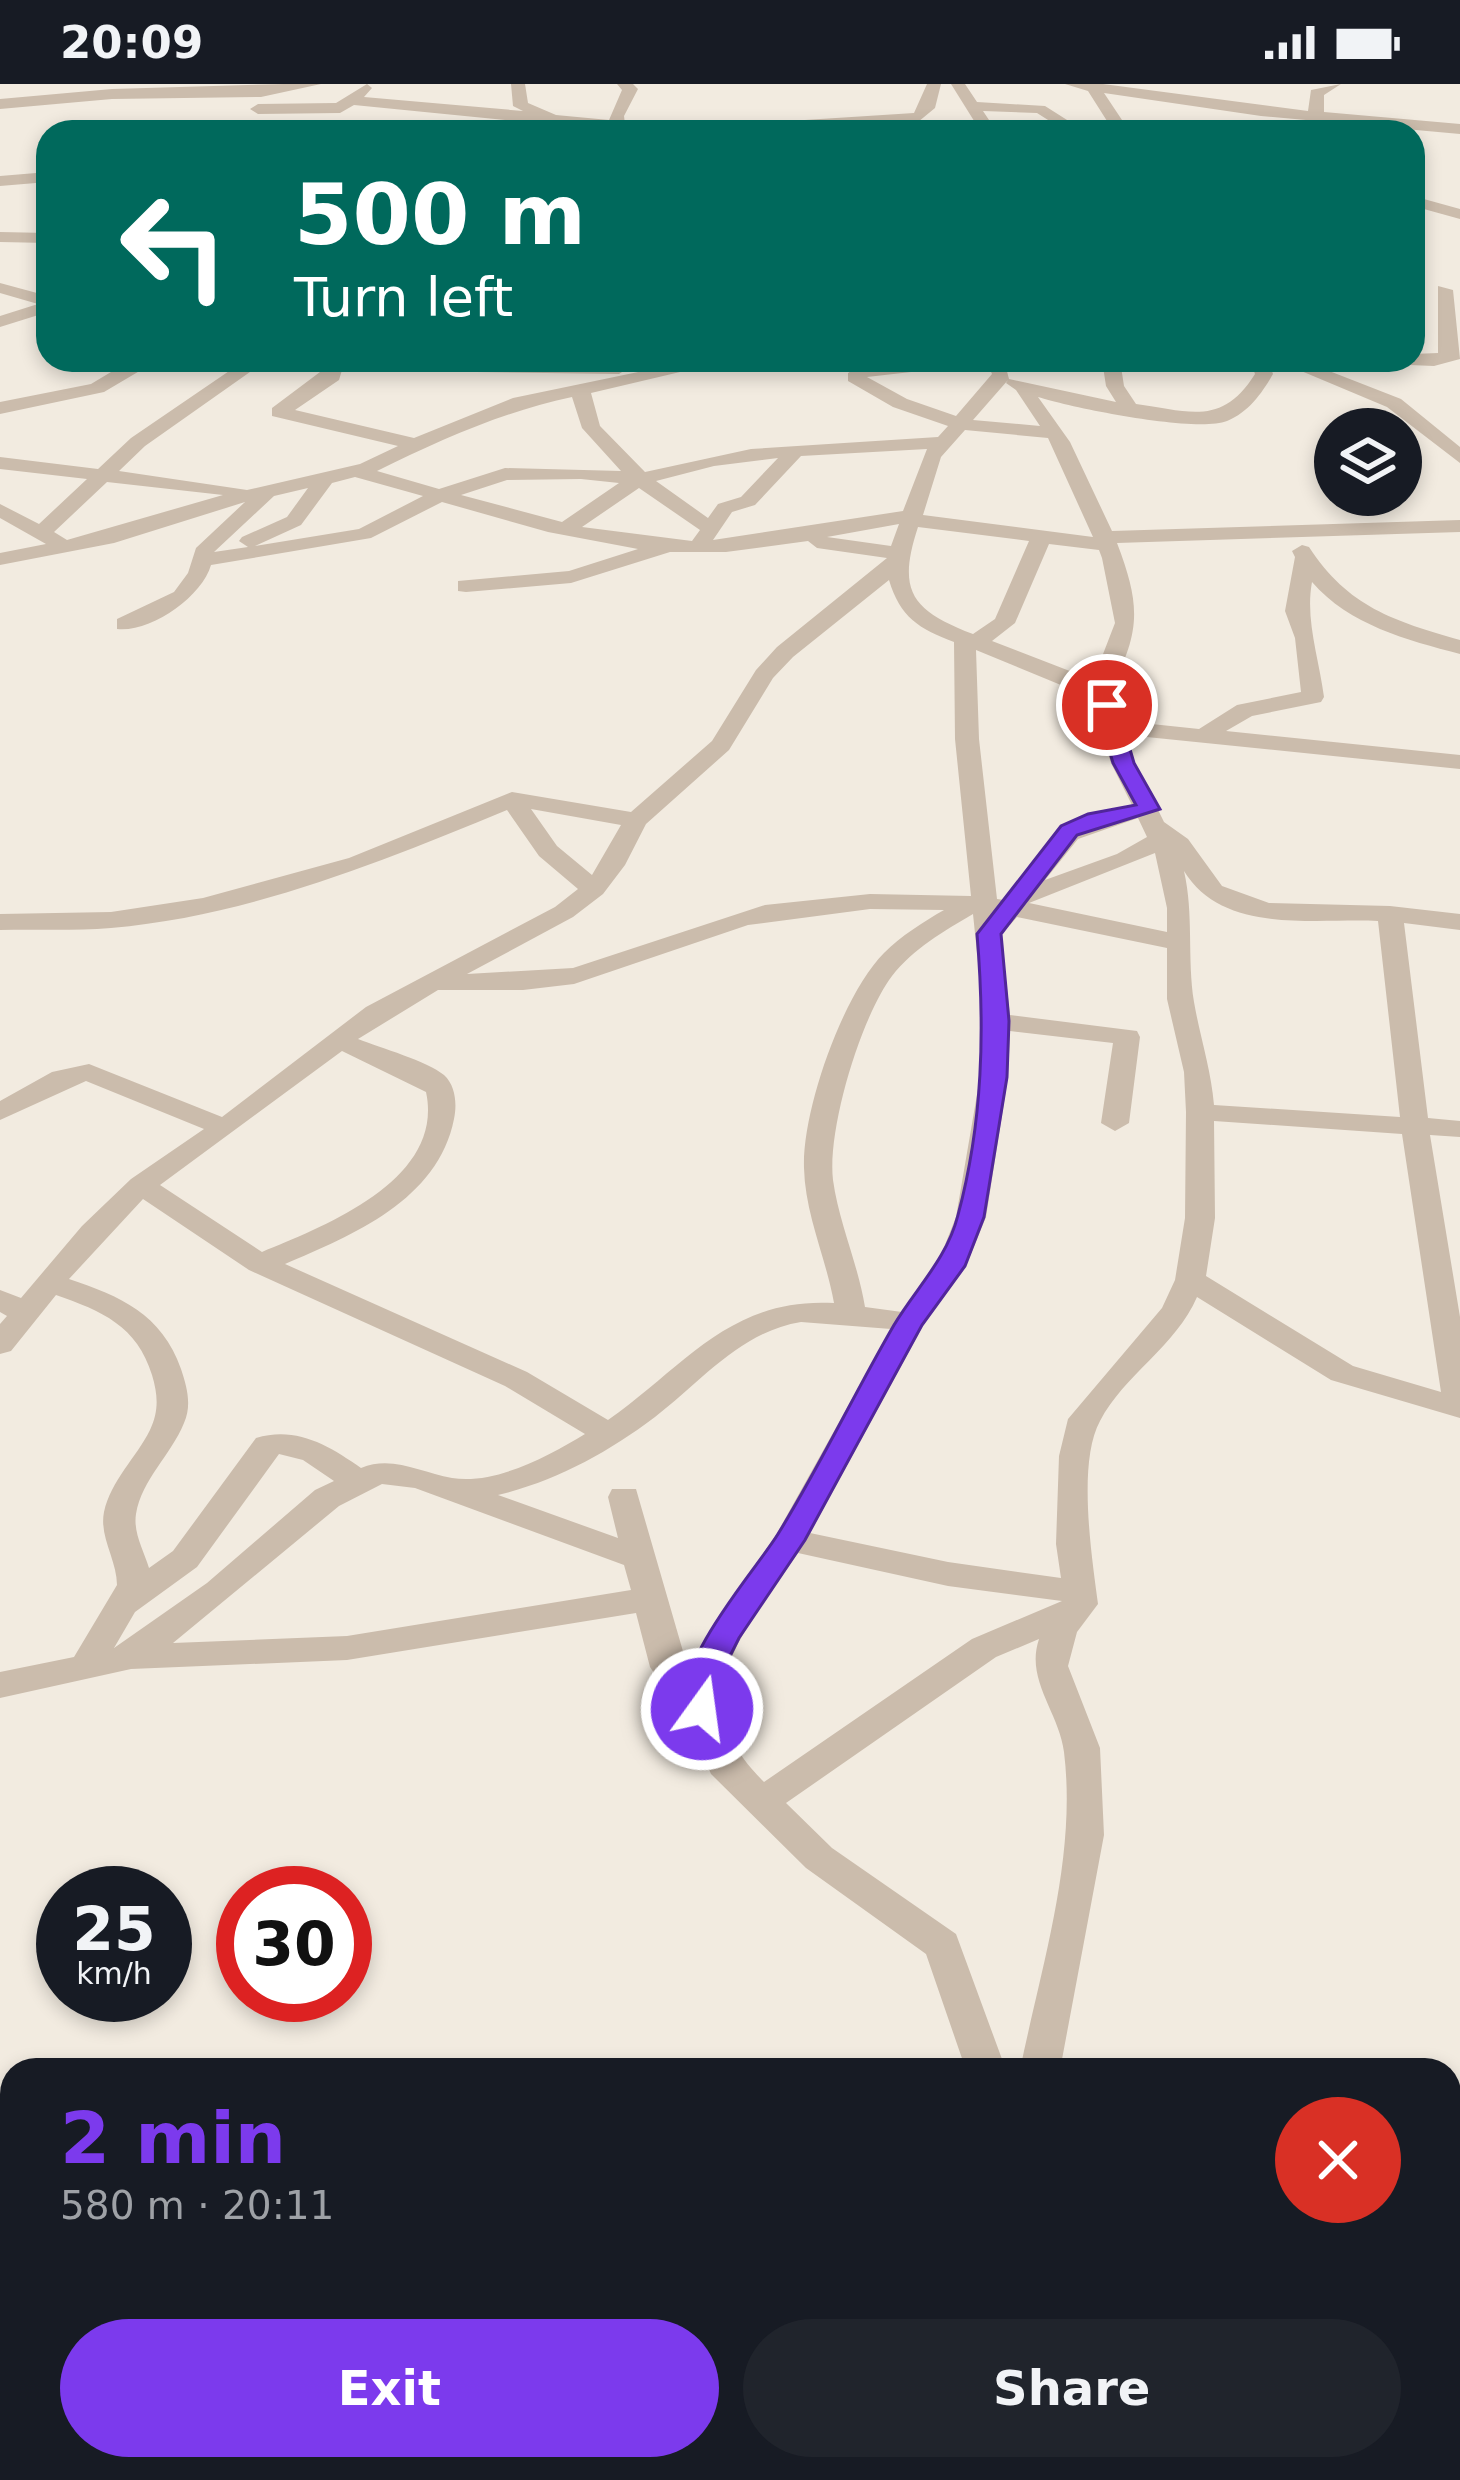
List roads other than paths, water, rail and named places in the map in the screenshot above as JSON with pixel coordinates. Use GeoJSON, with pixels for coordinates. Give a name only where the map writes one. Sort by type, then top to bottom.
{"type":"FeatureCollection","features":[{"type":"Feature","properties":{"kind":"street"},"geometry":{"type":"LineString","coordinates":[[259,109],[314,84]]}},
{"type":"Feature","properties":{"kind":"street"},"geometry":{"type":"LineString","coordinates":[[0,104],[134,93],[259,109],[331,109],[352,100],[370,84]]}},
{"type":"Feature","properties":{"kind":"street"},"geometry":{"type":"LineString","coordinates":[[518,84],[518,100],[525,109],[572,120]]}},
{"type":"Feature","properties":{"kind":"street"},"geometry":{"type":"LineString","coordinates":[[620,120],[630,89],[624,84]]}},
{"type":"Feature","properties":{"kind":"street"},"geometry":{"type":"LineString","coordinates":[[918,120],[934,84]]}},
{"type":"Feature","properties":{"kind":"street"},"geometry":{"type":"LineString","coordinates":[[958,84],[983,120]]}},
{"type":"Feature","properties":{"kind":"street"},"geometry":{"type":"LineString","coordinates":[[1072,84],[1317,110]]}},
{"type":"Feature","properties":{"kind":"street"},"geometry":{"type":"LineString","coordinates":[[1198,84],[1371,120]]}},
{"type":"Feature","properties":{"kind":"street"},"geometry":{"type":"LineString","coordinates":[[1317,110],[1318,89],[1334,84]]}},
{"type":"Feature","properties":{"kind":"street"},"geometry":{"type":"LineString","coordinates":[[1100,88],[1224,88]]}},
{"type":"Feature","properties":{"kind":"street"},"geometry":{"type":"LineString","coordinates":[[1100,88],[1116,120]]}},
{"type":"Feature","properties":{"kind":"street"},"geometry":{"type":"LineString","coordinates":[[352,100],[555,117]]}},
{"type":"Feature","properties":{"kind":"street"},"geometry":{"type":"LineString","coordinates":[[975,106],[1040,109],[1058,120]]}},
{"type":"Feature","properties":{"kind":"street"},"geometry":{"type":"LineString","coordinates":[[1425,124],[1460,125]]}},
{"type":"Feature","properties":{"kind":"street"},"geometry":{"type":"LineString","coordinates":[[0,181],[36,178]]}},
{"type":"Feature","properties":{"kind":"street"},"geometry":{"type":"LineString","coordinates":[[1425,204],[1460,214]]}},
{"type":"Feature","properties":{"kind":"street"},"geometry":{"type":"LineString","coordinates":[[0,237],[36,238]]}},
{"type":"Feature","properties":{"kind":"street"},"geometry":{"type":"LineString","coordinates":[[0,288],[36,299]]}},
{"type":"Feature","properties":{"kind":"street"},"geometry":{"type":"LineString","coordinates":[[1438,303],[1448,344]]}},
{"type":"Feature","properties":{"kind":"street"},"geometry":{"type":"LineString","coordinates":[[0,322],[36,308]]}},
{"type":"Feature","properties":{"kind":"street"},"geometry":{"type":"LineString","coordinates":[[0,408],[97,388],[123,372]]}},
{"type":"Feature","properties":{"kind":"street"},"geometry":{"type":"LineString","coordinates":[[40,534],[163,423],[240,372]]}},
{"type":"Feature","properties":{"kind":"street"},"geometry":{"type":"LineString","coordinates":[[333,372],[279,412],[416,444]]}},
{"type":"Feature","properties":{"kind":"street"},"geometry":{"type":"LineString","coordinates":[[0,559],[70,548],[266,492],[358,472],[513,404],[669,372]]}},
{"type":"Feature","properties":{"kind":"street"},"geometry":{"type":"LineString","coordinates":[[870,372],[854,374],[943,440],[1012,432],[1055,434]]}},
{"type":"Feature","properties":{"kind":"street"},"geometry":{"type":"LineString","coordinates":[[1113,372],[1114,386],[1130,410]]}},
{"type":"Feature","properties":{"kind":"street"},"geometry":{"type":"LineString","coordinates":[[1007,374],[1054,398],[1197,419],[1221,418],[1243,402],[1259,372]]}},
{"type":"Feature","properties":{"kind":"street"},"geometry":{"type":"LineString","coordinates":[[1315,372],[1394,403],[1460,457]]}},
{"type":"Feature","properties":{"kind":"street"},"geometry":{"type":"LineString","coordinates":[[1007,374],[943,440],[911,518],[898,559],[912,614],[1098,692],[1123,763],[1156,824],[1180,908],[1180,999],[1198,1072],[1200,1112],[1200,1218],[1190,1280],[1176,1311],[1084,1418],[1071,1496],[1076,1602],[1051,1652],[1051,1666],[1082,1748],[1086,1835],[1042,2058]]}},
{"type":"Feature","properties":{"kind":"street"},"geometry":{"type":"LineString","coordinates":[[1007,374],[1055,434],[1105,541],[1126,624],[1098,692]]}},
{"type":"Feature","properties":{"kind":"street"},"geometry":{"type":"LineString","coordinates":[[582,389],[581,404],[593,432],[705,536]]}},
{"type":"Feature","properties":{"kind":"street"},"geometry":{"type":"LineString","coordinates":[[200,561],[364,534],[442,494],[524,472],[643,478],[794,452],[1055,434]]}},
{"type":"Feature","properties":{"kind":"street"},"geometry":{"type":"LineString","coordinates":[[705,536],[725,508],[748,501],[794,452]]}},
{"type":"Feature","properties":{"kind":"street"},"geometry":{"type":"LineString","coordinates":[[0,463],[266,492]]}},
{"type":"Feature","properties":{"kind":"street"},"geometry":{"type":"LineString","coordinates":[[0,499],[43,467]]}},
{"type":"Feature","properties":{"kind":"street"},"geometry":{"type":"LineString","coordinates":[[358,472],[566,529],[668,546]]}},
{"type":"Feature","properties":{"kind":"street"},"geometry":{"type":"LineString","coordinates":[[566,529],[643,478]]}},
{"type":"Feature","properties":{"kind":"street"},"geometry":{"type":"LineString","coordinates":[[240,555],[249,541],[294,521],[323,481]]}},
{"type":"Feature","properties":{"kind":"street"},"geometry":{"type":"LineString","coordinates":[[125,624],[182,597],[199,573],[200,561],[231,523],[266,492]]}},
{"type":"Feature","properties":{"kind":"street"},"geometry":{"type":"LineString","coordinates":[[0,511],[70,548]]}},
{"type":"Feature","properties":{"kind":"street"},"geometry":{"type":"LineString","coordinates":[[466,586],[571,577],[705,536],[780,536],[911,518],[1105,541],[1460,526]]}},
{"type":"Feature","properties":{"kind":"street"},"geometry":{"type":"LineString","coordinates":[[1294,530],[1305,558],[1321,580],[1353,610],[1460,647]]}},
{"type":"Feature","properties":{"kind":"street"},"geometry":{"type":"LineString","coordinates":[[780,536],[898,559]]}},
{"type":"Feature","properties":{"kind":"street"},"geometry":{"type":"LineString","coordinates":[[970,641],[1004,623],[1042,536]]}},
{"type":"Feature","properties":{"kind":"street"},"geometry":{"type":"LineString","coordinates":[[1206,734],[1245,710],[1312,697],[1306,638],[1296,611],[1305,558]]}},
{"type":"Feature","properties":{"kind":"street"},"geometry":{"type":"LineString","coordinates":[[0,1344],[92,1232],[141,1185],[226,1128],[336,1039],[564,912],[594,889],[613,865],[636,820],[721,745],[764,675],[785,652],[898,559]]}},
{"type":"Feature","properties":{"kind":"street"},"geometry":{"type":"LineString","coordinates":[[970,641],[968,739],[996,910],[997,1021],[994,1077],[971,1217],[951,1266],[910,1322],[790,1540],[725,1634],[707,1670],[702,1709],[724,1765],[819,1858],[942,1945],[982,2058]]}},
{"type":"Feature","properties":{"kind":"street"},"geometry":{"type":"LineString","coordinates":[[1113,727],[1460,762]]}},
{"type":"Feature","properties":{"kind":"street"},"geometry":{"type":"LineString","coordinates":[[0,922],[65,924],[186,909],[311,878],[400,848],[512,799],[636,820]]}},
{"type":"Feature","properties":{"kind":"street"},"geometry":{"type":"LineString","coordinates":[[512,799],[548,851],[594,889]]}},
{"type":"Feature","properties":{"kind":"street"},"geometry":{"type":"LineString","coordinates":[[996,910],[1081,824],[1156,824],[1185,846],[1208,888],[1218,894],[1298,915],[1390,914],[1460,922]]}},
{"type":"Feature","properties":{"kind":"street"},"geometry":{"type":"LineString","coordinates":[[851,1316],[847,1282],[819,1183],[822,1126],[868,988],[901,950],[1072,880],[1156,824]]}},
{"type":"Feature","properties":{"kind":"street"},"geometry":{"type":"LineString","coordinates":[[1047,854],[1122,927]]}},
{"type":"Feature","properties":{"kind":"street"},"geometry":{"type":"LineString","coordinates":[[431,982],[578,975],[765,914],[871,904],[996,910],[1122,927],[1181,944]]}},
{"type":"Feature","properties":{"kind":"street"},"geometry":{"type":"LineString","coordinates":[[1190,1280],[1342,1373],[1460,1408],[1455,1353],[1415,1126],[1390,914]]}},
{"type":"Feature","properties":{"kind":"street"},"geometry":{"type":"LineString","coordinates":[[0,944],[65,924]]}},
{"type":"Feature","properties":{"kind":"street"},"geometry":{"type":"LineString","coordinates":[[997,1021],[1127,1037],[1115,1123]]}},
{"type":"Feature","properties":{"kind":"street"},"geometry":{"type":"LineString","coordinates":[[260,1264],[374,1206],[426,1164],[435,1146],[443,1103],[434,1081],[336,1039]]}},
{"type":"Feature","properties":{"kind":"street"},"geometry":{"type":"LineString","coordinates":[[0,1112],[62,1078],[89,1072],[226,1128]]}},
{"type":"Feature","properties":{"kind":"street"},"geometry":{"type":"LineString","coordinates":[[1200,1112],[1460,1129]]}},
{"type":"Feature","properties":{"kind":"street"},"geometry":{"type":"LineString","coordinates":[[141,1185],[260,1264],[517,1379],[608,1434]]}},
{"type":"Feature","properties":{"kind":"street"},"geometry":{"type":"LineString","coordinates":[[52,1282],[137,1318],[166,1369],[172,1393],[173,1413],[137,1469],[118,1520],[135,1572],[125,1603],[87,1665]]}},
{"type":"Feature","properties":{"kind":"street"},"geometry":{"type":"LineString","coordinates":[[0,1299],[28,1315]]}},
{"type":"Feature","properties":{"kind":"street"},"geometry":{"type":"LineString","coordinates":[[448,1490],[537,1476],[608,1434],[736,1333],[763,1319],[786,1311],[910,1322]]}},
{"type":"Feature","properties":{"kind":"street"},"geometry":{"type":"LineString","coordinates":[[125,1603],[185,1558],[267,1444],[295,1445],[356,1481]]}},
{"type":"Feature","properties":{"kind":"street"},"geometry":{"type":"LineString","coordinates":[[131,1658],[270,1550],[301,1518],[356,1481],[399,1472],[637,1557]]}},
{"type":"Feature","properties":{"kind":"street"},"geometry":{"type":"LineString","coordinates":[[624,1497],[667,1667],[708,1725]]}},
{"type":"Feature","properties":{"kind":"street"},"geometry":{"type":"LineString","coordinates":[[790,1540],[1076,1602]]}},
{"type":"Feature","properties":{"kind":"street"},"geometry":{"type":"LineString","coordinates":[[0,1685],[131,1658],[347,1648],[650,1599]]}},
{"type":"Feature","properties":{"kind":"street"},"geometry":{"type":"LineString","coordinates":[[763,1801],[984,1648],[1076,1602]]}}]}
